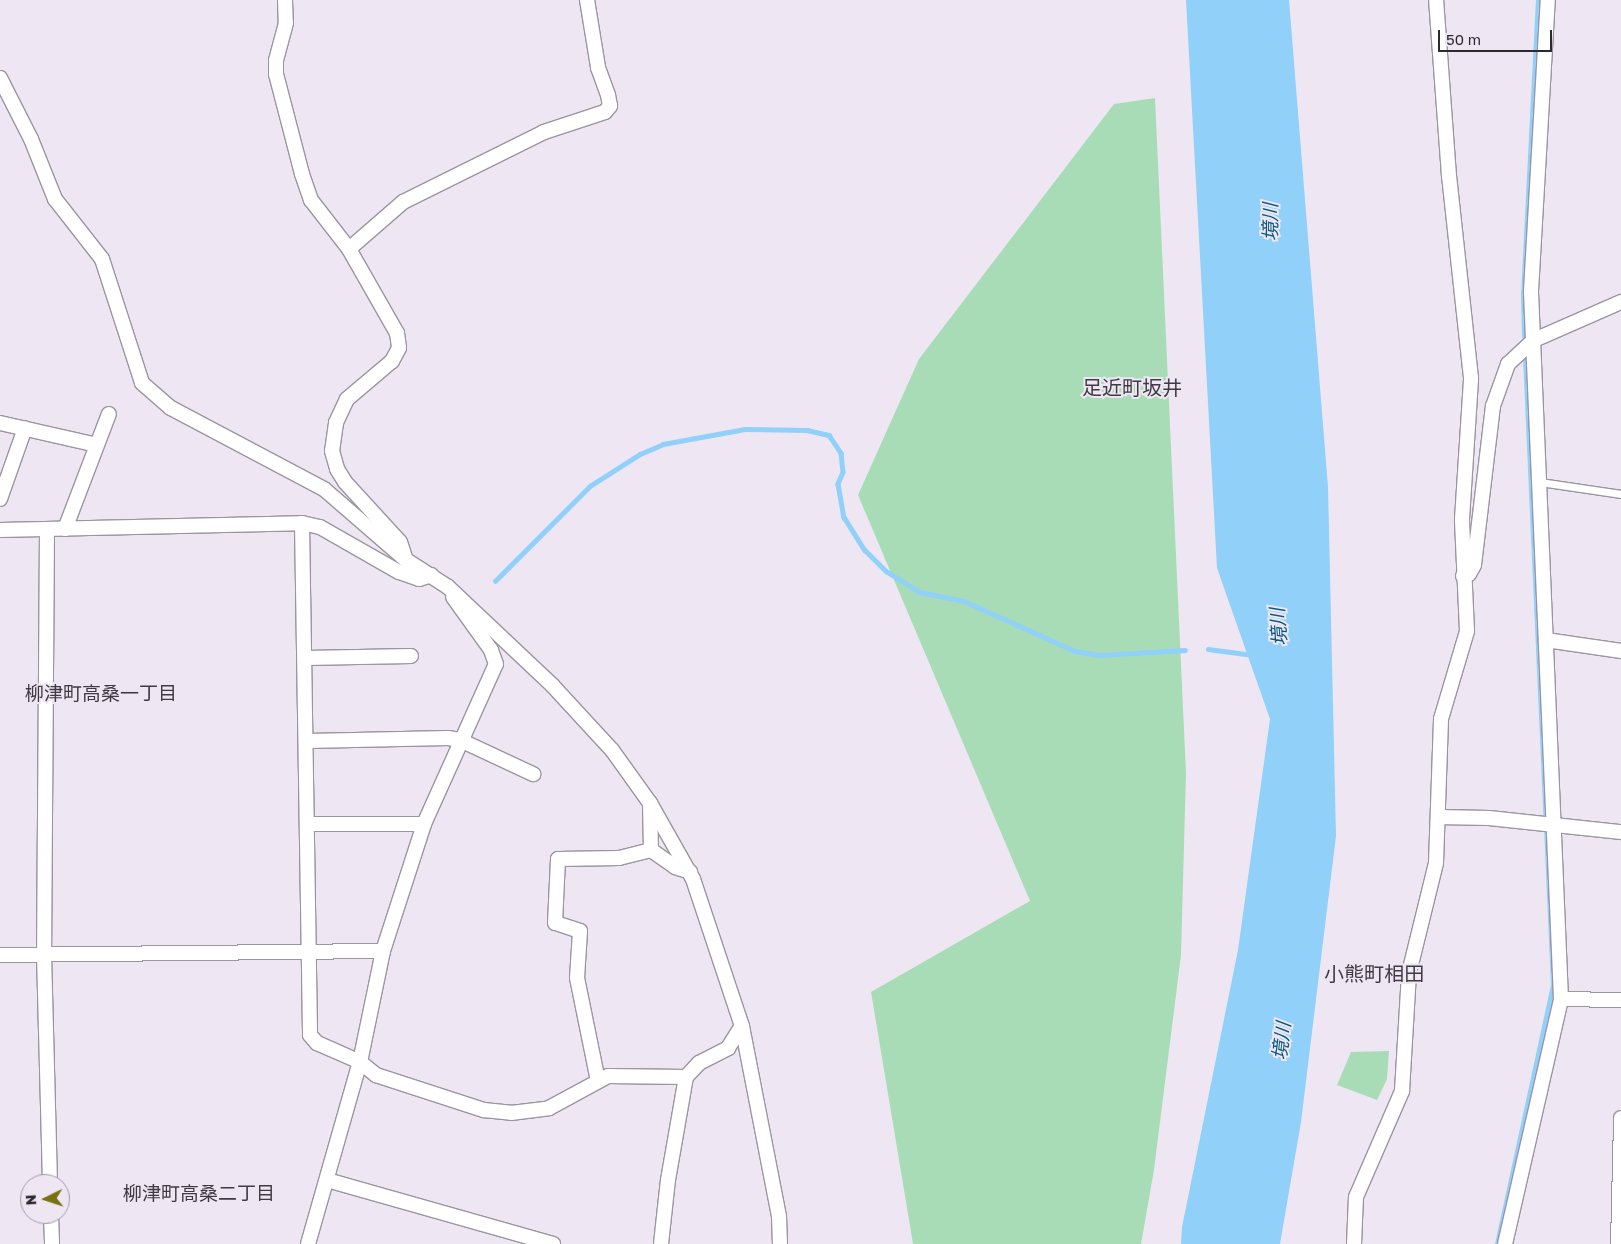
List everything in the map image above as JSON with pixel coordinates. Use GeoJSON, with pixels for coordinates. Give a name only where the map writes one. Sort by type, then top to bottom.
{"type":"FeatureCollection","features":[{"type":"Feature","properties":{"kind":"street"},"geometry":{"type":"LineString","coordinates":[[285,0],[286,23],[276,61],[276,74],[302,174],[311,200],[349,249],[397,333],[399,348],[392,361],[347,399],[336,423],[332,451],[336,469],[345,482],[400,542],[406,560]]}},
{"type":"Feature","properties":{"kind":"street"},"geometry":{"type":"LineString","coordinates":[[349,249],[403,202],[544,132],[605,112],[610,106],[598,67],[587,0]]}},
{"type":"Feature","properties":{"kind":"street"},"geometry":{"type":"LineString","coordinates":[[1354,1244],[1356,1197],[1402,1091],[1409,973],[1436,863],[1443,701],[1467,631],[1463,576],[1464,482],[1471,378],[1449,176],[1436,0]]}},
{"type":"Feature","properties":{"kind":"street"},"geometry":{"type":"LineString","coordinates":[[1506,1244],[1561,999],[1548,824],[1546,640],[1531,291],[1548,0]]}},
{"type":"Feature","properties":{"kind":"street"},"geometry":{"type":"LineString","coordinates":[[0,78],[31,139],[55,198],[102,260],[142,384],[171,408],[324,489],[406,560],[448,587],[552,685],[612,750],[650,803],[690,872],[742,1026],[779,1216],[780,1244]]}},
{"type":"Feature","properties":{"kind":"street"},"geometry":{"type":"LineString","coordinates":[[1463,576],[1469,574],[1474,564],[1497,389],[1508,364],[1534,340],[1621,302]]}},
{"type":"Feature","properties":{"kind":"street"},"geometry":{"type":"LineString","coordinates":[[65,529],[109,414]]}},
{"type":"Feature","properties":{"kind":"street"},"geometry":{"type":"LineString","coordinates":[[0,423],[97,445]]}},
{"type":"Feature","properties":{"kind":"street"},"geometry":{"type":"LineString","coordinates":[[0,499],[25,428]]}},
{"type":"Feature","properties":{"kind":"street"},"geometry":{"type":"LineString","coordinates":[[0,530],[302,523],[320,527],[399,572],[419,579],[431,575]]}},
{"type":"Feature","properties":{"kind":"street"},"geometry":{"type":"LineString","coordinates":[[302,523],[307,741],[310,1035],[317,1043],[360,1062],[376,1075],[484,1110],[511,1113],[549,1108],[608,1076],[686,1076]]}},
{"type":"Feature","properties":{"kind":"street"},"geometry":{"type":"LineString","coordinates":[[47,530],[44,954],[50,1174]]}},
{"type":"Feature","properties":{"kind":"street"},"geometry":{"type":"LineString","coordinates":[[308,1244],[360,1062],[383,951],[424,824],[460,740],[496,664],[448,587]]}},
{"type":"Feature","properties":{"kind":"street"},"geometry":{"type":"LineString","coordinates":[[1546,640],[1621,651]]}},
{"type":"Feature","properties":{"kind":"street"},"geometry":{"type":"LineString","coordinates":[[305,658],[411,656]]}},
{"type":"Feature","properties":{"kind":"street"},"geometry":{"type":"LineString","coordinates":[[307,741],[460,740],[533,774]]}},
{"type":"Feature","properties":{"kind":"street"},"geometry":{"type":"LineString","coordinates":[[650,803],[651,850]]}},
{"type":"Feature","properties":{"kind":"street"},"geometry":{"type":"LineString","coordinates":[[1438,817],[1548,824],[1621,832]]}},
{"type":"Feature","properties":{"kind":"street"},"geometry":{"type":"LineString","coordinates":[[307,824],[424,824]]}},
{"type":"Feature","properties":{"kind":"street"},"geometry":{"type":"LineString","coordinates":[[598,1081],[578,978],[580,931],[555,923],[558,859],[619,858],[651,850],[675,867],[690,872]]}},
{"type":"Feature","properties":{"kind":"street"},"geometry":{"type":"LineString","coordinates":[[0,955],[383,951]]}},
{"type":"Feature","properties":{"kind":"street"},"geometry":{"type":"LineString","coordinates":[[1561,999],[1621,1000]]}},
{"type":"Feature","properties":{"kind":"street"},"geometry":{"type":"LineString","coordinates":[[660,1244],[668,1180],[686,1076],[699,1063],[728,1048],[742,1026]]}},
{"type":"Feature","properties":{"kind":"street"},"geometry":{"type":"LineString","coordinates":[[1618,1244],[1621,1118]]}},
{"type":"Feature","properties":{"kind":"street"},"geometry":{"type":"LineString","coordinates":[[327,1180],[553,1244]]}},
{"type":"Feature","properties":{"kind":"street"},"geometry":{"type":"LineString","coordinates":[[51,1224],[52,1244]]}},
{"type":"Feature","properties":{"kind":"lane"},"geometry":{"type":"LineString","coordinates":[[1540,482],[1621,494]]}},
{"type":"Feature","properties":{"kind":"green space"},"geometry":{"type":"Polygon","coordinates":[[[1155,98],[1186,773],[1181,955],[1154,1170],[1141,1244],[913,1244],[871,992],[1030,901],[858,495],[919,359],[1114,104],[1155,98]]]}},
{"type":"Feature","properties":{"kind":"green space"},"geometry":{"type":"Polygon","coordinates":[[[1389,1051],[1387,1079],[1377,1100],[1337,1085],[1351,1052],[1389,1051]]]}},
{"type":"Feature","properties":{"kind":"water","name":"境川"},"geometry":{"type":"Polygon","coordinates":[[[1186,0],[1289,0],[1328,487],[1336,836],[1301,1122],[1280,1244],[1181,1244],[1182,1227],[1238,950],[1270,719],[1217,568],[1186,0]]]}},
{"type":"Feature","properties":{"kind":"waterway"},"geometry":{"type":"LineString","coordinates":[[1524,336],[1523,295],[1538,0]]}},
{"type":"Feature","properties":{"kind":"waterway"},"geometry":{"type":"LineString","coordinates":[[1497,1244],[1553,985],[1525,356]]}},
{"type":"Feature","properties":{"kind":"waterway"},"geometry":{"type":"LineString","coordinates":[[495,581],[590,486],[640,454],[663,444],[745,429],[807,430],[829,435],[841,453],[843,472],[838,484],[844,517],[865,550],[886,571],[920,592],[964,601],[1075,651],[1100,655],[1185,650]]}},
{"type":"Feature","properties":{"kind":"waterway"},"geometry":{"type":"LineString","coordinates":[[1208,649],[1253,655]]}},
{"type":"Feature","properties":{"kind":"district","name":"足近町坂井"},"geometry":{"type":"Point","coordinates":[1132,387]}},
{"type":"Feature","properties":{"kind":"district","name":"柳津町高桑一丁目"},"geometry":{"type":"Point","coordinates":[101,693]}},
{"type":"Feature","properties":{"kind":"district","name":"小熊町相田"},"geometry":{"type":"Point","coordinates":[1374,973]}},
{"type":"Feature","properties":{"kind":"district","name":"柳津町高桑二丁目"},"geometry":{"type":"Point","coordinates":[199,1193]}}]}
